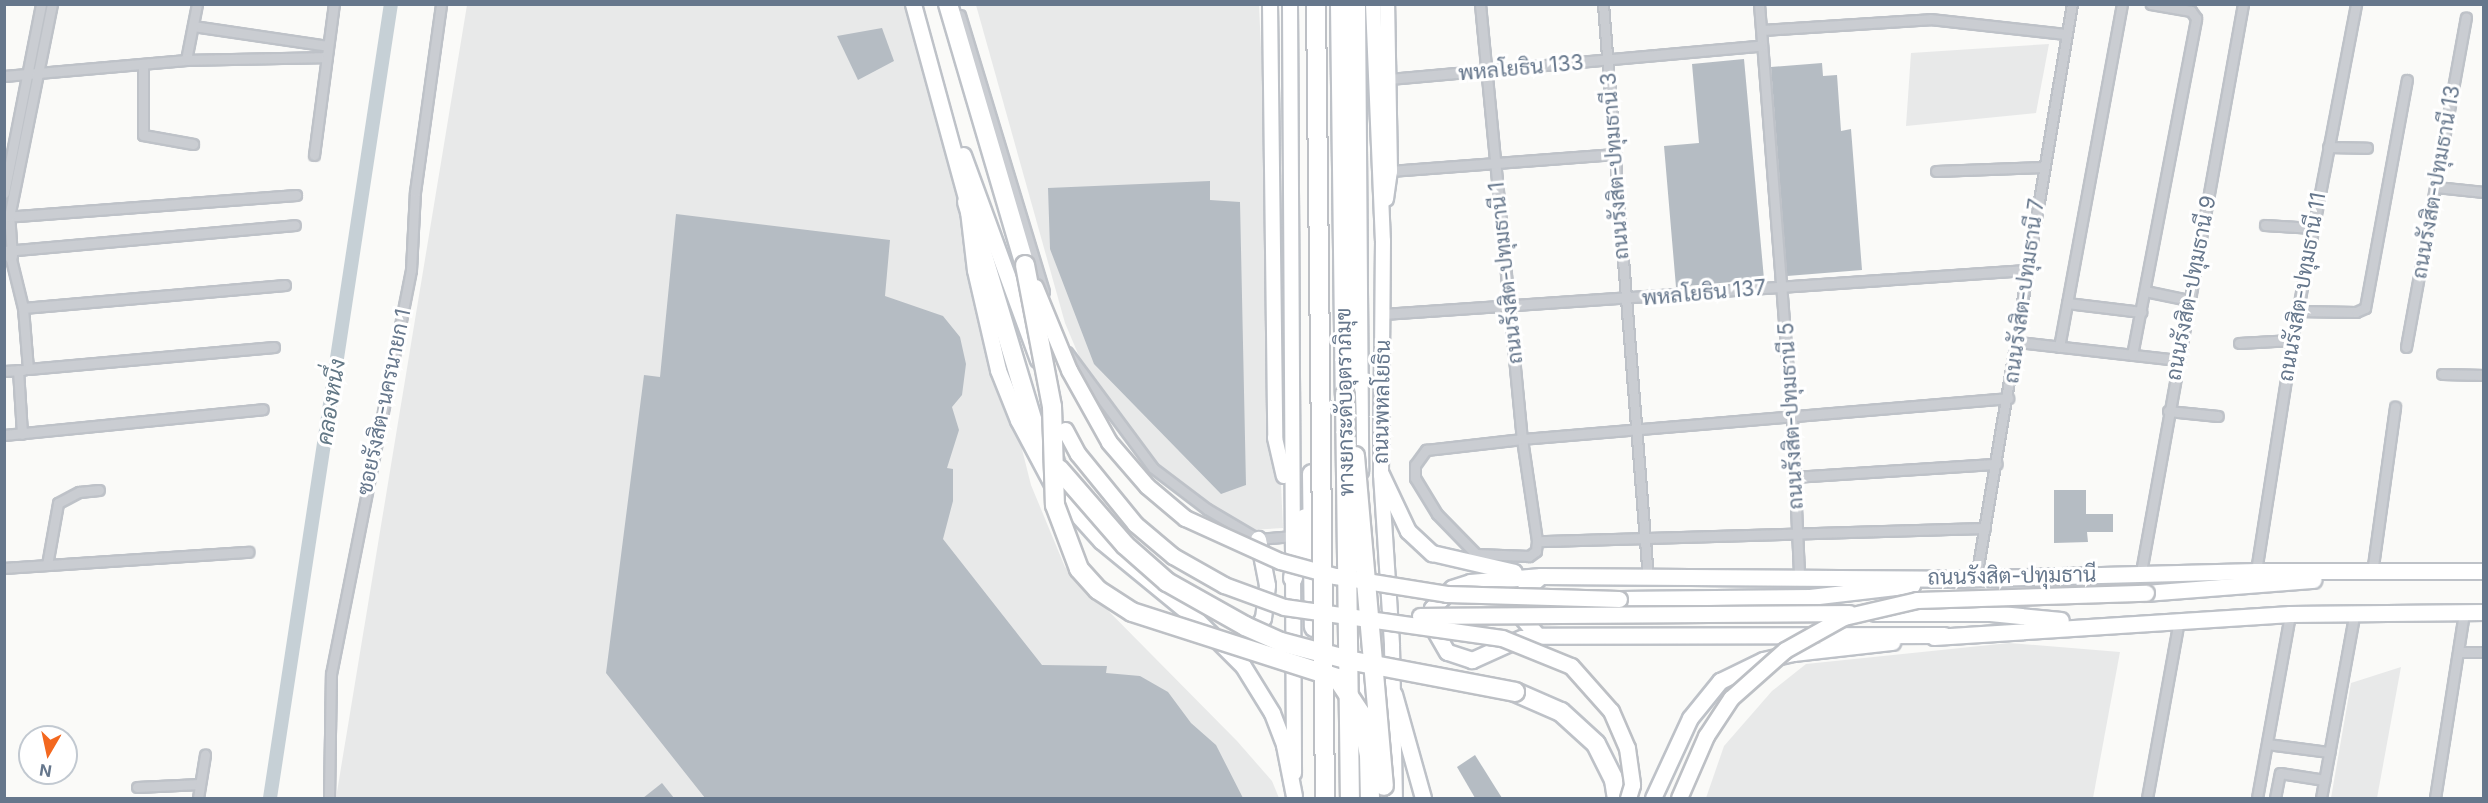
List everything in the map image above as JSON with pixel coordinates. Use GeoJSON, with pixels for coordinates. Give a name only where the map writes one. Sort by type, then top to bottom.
{"type":"FeatureCollection","features":[{"type":"Feature","properties":{"kind":"highway"},"geometry":{"type":"LineString","coordinates":[[948,4],[1025,265],[1052,406],[1055,505],[1079,569],[1098,590],[1132,612],[1337,678],[1361,714],[1369,755],[1370,798]]}},
{"type":"Feature","properties":{"kind":"highway","name":"ทางยกระดับอุตราภิมุข"},"geometry":{"type":"LineString","coordinates":[[1340,4],[1350,798]]}},
{"type":"Feature","properties":{"kind":"highway"},"geometry":{"type":"LineString","coordinates":[[1312,10],[1312,479],[1317,798]]}},
{"type":"Feature","properties":{"kind":"highway","name":"ทางยกระดับอุตราภิมุข"},"geometry":{"type":"LineString","coordinates":[[1312,10],[1325,798]]}},
{"type":"Feature","properties":{"kind":"highway","name":"ถนนพหลโยธิน"},"geometry":{"type":"LineString","coordinates":[[1360,798],[1365,11]]}},
{"type":"Feature","properties":{"kind":"highway"},"geometry":{"type":"LineString","coordinates":[[967,202],[1033,422],[1059,469],[1097,516],[1159,575],[1245,626],[1342,659],[1515,692],[1561,712],[1596,744],[1614,780],[1617,798]]}},
{"type":"Feature","properties":{"kind":"highway"},"geometry":{"type":"LineString","coordinates":[[1345,395],[1359,485],[1373,696],[1387,798]]}},
{"type":"Feature","properties":{"kind":"highway"},"geometry":{"type":"LineString","coordinates":[[1293,578],[1312,479]]}},
{"type":"Feature","properties":{"kind":"main road"},"geometry":{"type":"LineString","coordinates":[[913,4],[967,202],[975,270],[998,370],[1018,420],[1055,490],[1101,541],[1229,650],[1272,713],[1284,745],[1294,797]]}},
{"type":"Feature","properties":{"kind":"main road"},"geometry":{"type":"LineString","coordinates":[[1270,4],[1275,438],[1291,501]]}},
{"type":"Feature","properties":{"kind":"main road"},"geometry":{"type":"LineString","coordinates":[[1383,222],[1390,171],[1387,4]]}},
{"type":"Feature","properties":{"kind":"main road"},"geometry":{"type":"LineString","coordinates":[[1290,9],[1294,797]]}},
{"type":"Feature","properties":{"kind":"main road","name":"ถนนพหลโยธิน"},"geometry":{"type":"LineString","coordinates":[[1365,11],[1383,222],[1381,474],[1394,694],[1395,798]]}},
{"type":"Feature","properties":{"kind":"main road"},"geometry":{"type":"LineString","coordinates":[[1274,258],[1290,107]]}},
{"type":"Feature","properties":{"kind":"main road"},"geometry":{"type":"LineString","coordinates":[[943,108],[992,223],[1065,430],[1078,454],[1135,524],[1173,556],[1224,585],[1284,607],[1502,638],[1571,666],[1611,711],[1628,748],[1632,785],[1628,798]]}},
{"type":"Feature","properties":{"kind":"main road"},"geometry":{"type":"LineString","coordinates":[[1025,265],[1070,370],[1109,442],[1147,486],[1185,518],[1280,561],[1335,576],[1447,594],[1619,599],[1810,597],[1950,579]]}},
{"type":"Feature","properties":{"kind":"main road"},"geometry":{"type":"LineString","coordinates":[[1381,474],[1408,531],[1432,552],[1540,576]]}},
{"type":"Feature","properties":{"kind":"main road"},"geometry":{"type":"LineString","coordinates":[[1229,650],[1250,641],[1263,618],[1267,585],[1258,539]]}},
{"type":"Feature","properties":{"kind":"main road","name":"ถนนรังสิต-ปทุมธานี"},"geometry":{"type":"LineString","coordinates":[[1540,576],[1648,578],[1799,576],[1950,579],[2140,572],[2256,571],[2346,574],[2484,571]]}},
{"type":"Feature","properties":{"kind":"main road"},"geometry":{"type":"LineString","coordinates":[[1679,798],[1706,736],[1731,698],[1785,650],[1844,617],[1917,600],[2146,593],[2273,585],[2346,574]]}},
{"type":"Feature","properties":{"kind":"main road"},"geometry":{"type":"LineString","coordinates":[[1540,576],[1470,582],[1452,588],[1432,608],[1430,623],[1447,652],[1472,660],[1521,638],[1538,636],[1944,635]]}},
{"type":"Feature","properties":{"kind":"main road"},"geometry":{"type":"LineString","coordinates":[[1538,636],[1518,613],[1523,592],[1540,576]]}},
{"type":"Feature","properties":{"kind":"main road"},"geometry":{"type":"LineString","coordinates":[[1653,798],[1678,740],[1703,698],[1737,671],[1794,653],[1944,635],[2290,614],[2355,611],[2484,612]]}},
{"type":"Feature","properties":{"kind":"main road"},"geometry":{"type":"LineString","coordinates":[[1340,615],[1990,613],[2106,625]]}},
{"type":"Feature","properties":{"kind":"main road"},"geometry":{"type":"LineString","coordinates":[[1394,694],[1423,798]]}},
{"type":"Feature","properties":{"kind":"street"},"geometry":{"type":"LineString","coordinates":[[22,434],[23,308],[9,253],[7,217],[41,4]]}},
{"type":"Feature","properties":{"kind":"street"},"geometry":{"type":"LineString","coordinates":[[31,74],[52,4]]}},
{"type":"Feature","properties":{"kind":"street"},"geometry":{"type":"LineString","coordinates":[[186,60],[197,4]]}},
{"type":"Feature","properties":{"kind":"street"},"geometry":{"type":"LineString","coordinates":[[314,155],[334,4]]}},
{"type":"Feature","properties":{"kind":"street","name":"ซอยรังสิต-นครนายก 1"},"geometry":{"type":"LineString","coordinates":[[329,798],[331,674],[411,270],[415,192],[441,4]]}},
{"type":"Feature","properties":{"kind":"street"},"geometry":{"type":"LineString","coordinates":[[957,4],[1007,158],[1041,286],[1065,349],[1153,468],[1207,509],[1258,539],[1293,536]]}},
{"type":"Feature","properties":{"kind":"street","name":"ถนนรังสิต-ปทุมธานี 1"},"geometry":{"type":"LineString","coordinates":[[1480,4],[1522,439],[1537,541]]}},
{"type":"Feature","properties":{"kind":"street","name":"ถนนรังสิต-ปทุมธานี 3"},"geometry":{"type":"LineString","coordinates":[[1603,4],[1624,300],[1637,429],[1648,578]]}},
{"type":"Feature","properties":{"kind":"street","name":"ถนนรังสิต-ปทุมธานี 5"},"geometry":{"type":"LineString","coordinates":[[1759,4],[1783,287],[1799,576]]}},
{"type":"Feature","properties":{"kind":"street","name":"ถนนรังสิต-ปทุมธานี 7"},"geometry":{"type":"LineString","coordinates":[[1976,578],[2018,342],[2026,270],[2072,4]]}},
{"type":"Feature","properties":{"kind":"street"},"geometry":{"type":"LineString","coordinates":[[2059,347],[2122,4]]}},
{"type":"Feature","properties":{"kind":"street"},"geometry":{"type":"LineString","coordinates":[[2132,355],[2196,18],[2191,11],[2151,4]]}},
{"type":"Feature","properties":{"kind":"street","name":"ถนนรังสิต-ปทุมธานี 9"},"geometry":{"type":"LineString","coordinates":[[2140,572],[2243,4]]}},
{"type":"Feature","properties":{"kind":"street","name":"ถนนรังสิต-ปทุมธานี 11"},"geometry":{"type":"LineString","coordinates":[[2256,571],[2292,340],[2356,4]]}},
{"type":"Feature","properties":{"kind":"street","name":"ถนนรังสิต-ปทุมธานี 13"},"geometry":{"type":"LineString","coordinates":[[2406,347],[2466,17]]}},
{"type":"Feature","properties":{"kind":"street"},"geometry":{"type":"LineString","coordinates":[[1762,30],[1930,19],[2065,34]]}},
{"type":"Feature","properties":{"kind":"street"},"geometry":{"type":"LineString","coordinates":[[193,26],[328,46]]}},
{"type":"Feature","properties":{"kind":"street","name":"พหลโยธิน 133"},"geometry":{"type":"LineString","coordinates":[[1388,79],[1761,46]]}},
{"type":"Feature","properties":{"kind":"street"},"geometry":{"type":"LineString","coordinates":[[4,76],[186,60],[327,57]]}},
{"type":"Feature","properties":{"kind":"street"},"geometry":{"type":"LineString","coordinates":[[142,64],[142,135],[193,144]]}},
{"type":"Feature","properties":{"kind":"street"},"geometry":{"type":"LineString","coordinates":[[2298,310],[2356,312],[2365,308],[2407,80]]}},
{"type":"Feature","properties":{"kind":"street"},"geometry":{"type":"LineString","coordinates":[[2328,147],[2367,148]]}},
{"type":"Feature","properties":{"kind":"street"},"geometry":{"type":"LineString","coordinates":[[1390,171],[1615,154]]}},
{"type":"Feature","properties":{"kind":"street"},"geometry":{"type":"LineString","coordinates":[[4,193],[16,158]]}},
{"type":"Feature","properties":{"kind":"street"},"geometry":{"type":"LineString","coordinates":[[1936,171],[2043,167]]}},
{"type":"Feature","properties":{"kind":"street"},"geometry":{"type":"LineString","coordinates":[[2436,187],[2484,192]]}},
{"type":"Feature","properties":{"kind":"street"},"geometry":{"type":"LineString","coordinates":[[7,217],[296,195]]}},
{"type":"Feature","properties":{"kind":"street"},"geometry":{"type":"LineString","coordinates":[[9,253],[295,225]]}},
{"type":"Feature","properties":{"kind":"street"},"geometry":{"type":"LineString","coordinates":[[2265,225],[2313,228]]}},
{"type":"Feature","properties":{"kind":"street","name":"พหลโยธิน 137"},"geometry":{"type":"LineString","coordinates":[[1383,314],[1509,308],[2026,270]]}},
{"type":"Feature","properties":{"kind":"street"},"geometry":{"type":"LineString","coordinates":[[23,308],[285,285]]}},
{"type":"Feature","properties":{"kind":"street"},"geometry":{"type":"LineString","coordinates":[[2145,291],[2190,300]]}},
{"type":"Feature","properties":{"kind":"street"},"geometry":{"type":"LineString","coordinates":[[2067,303],[2141,312]]}},
{"type":"Feature","properties":{"kind":"street"},"geometry":{"type":"LineString","coordinates":[[2239,343],[2292,340]]}},
{"type":"Feature","properties":{"kind":"street"},"geometry":{"type":"LineString","coordinates":[[2018,342],[2178,360]]}},
{"type":"Feature","properties":{"kind":"street"},"geometry":{"type":"LineString","coordinates":[[4,371],[274,346]]}},
{"type":"Feature","properties":{"kind":"street"},"geometry":{"type":"LineString","coordinates":[[2442,374],[2484,375]]}},
{"type":"Feature","properties":{"kind":"street"},"geometry":{"type":"LineString","coordinates":[[1986,528],[1646,540],[1537,541],[1536,551],[1529,556],[1476,554],[1466,549],[1415,478],[1415,465],[1426,450],[1522,439],[1792,419],[2008,398]]}},
{"type":"Feature","properties":{"kind":"street"},"geometry":{"type":"LineString","coordinates":[[2372,573],[2395,407]]}},
{"type":"Feature","properties":{"kind":"street"},"geometry":{"type":"LineString","coordinates":[[4,435],[263,409]]}},
{"type":"Feature","properties":{"kind":"street"},"geometry":{"type":"LineString","coordinates":[[2168,411],[2218,416]]}},
{"type":"Feature","properties":{"kind":"street"},"geometry":{"type":"LineString","coordinates":[[1794,477],[1997,464]]}},
{"type":"Feature","properties":{"kind":"street"},"geometry":{"type":"LineString","coordinates":[[47,565],[58,504],[79,492],[99,490]]}},
{"type":"Feature","properties":{"kind":"street"},"geometry":{"type":"LineString","coordinates":[[4,568],[249,552]]}},
{"type":"Feature","properties":{"kind":"street"},"geometry":{"type":"LineString","coordinates":[[2320,798],[2355,611]]}},
{"type":"Feature","properties":{"kind":"street"},"geometry":{"type":"LineString","coordinates":[[2435,798],[2460,651],[2464,613]]}},
{"type":"Feature","properties":{"kind":"street"},"geometry":{"type":"LineString","coordinates":[[2257,798],[2290,614]]}},
{"type":"Feature","properties":{"kind":"street"},"geometry":{"type":"LineString","coordinates":[[2147,798],[2179,621]]}},
{"type":"Feature","properties":{"kind":"street"},"geometry":{"type":"LineString","coordinates":[[2460,651],[2484,652]]}},
{"type":"Feature","properties":{"kind":"street"},"geometry":{"type":"LineString","coordinates":[[2267,744],[2329,752]]}},
{"type":"Feature","properties":{"kind":"street"},"geometry":{"type":"LineString","coordinates":[[198,798],[205,755]]}},
{"type":"Feature","properties":{"kind":"street"},"geometry":{"type":"LineString","coordinates":[[2275,798],[2280,773],[2324,780]]}},
{"type":"Feature","properties":{"kind":"street"},"geometry":{"type":"LineString","coordinates":[[137,787],[200,784]]}},
{"type":"Feature","properties":{"kind":"shaded area"},"geometry":{"type":"Polygon","coordinates":[[[467,5],[910,5],[1031,485],[1065,567],[1237,741],[1272,781],[1279,798],[336,798],[467,5]]]}},
{"type":"Feature","properties":{"kind":"shaded area"},"geometry":{"type":"Polygon","coordinates":[[[976,5],[1259,5],[1283,528],[1249,530],[1206,507],[1153,463],[1087,375],[1065,323],[976,5]]]}},
{"type":"Feature","properties":{"kind":"shaded area"},"geometry":{"type":"Polygon","coordinates":[[[2049,44],[2036,113],[1906,126],[1911,53],[2049,44]]]}},
{"type":"Feature","properties":{"kind":"shaded area"},"geometry":{"type":"Polygon","coordinates":[[[2009,643],[2120,652],[2093,798],[1706,798],[1724,746],[1772,691],[1806,664],[2009,643]]]}},
{"type":"Feature","properties":{"kind":"shaded area"},"geometry":{"type":"Polygon","coordinates":[[[2401,667],[2377,798],[2331,798],[2351,683],[2401,667]]]}},
{"type":"Feature","properties":{"kind":"building"},"geometry":{"type":"Polygon","coordinates":[[[882,28],[894,61],[858,80],[837,36],[882,28]]]}},
{"type":"Feature","properties":{"kind":"building"},"geometry":{"type":"Polygon","coordinates":[[[1744,59],[1764,279],[1676,287],[1664,146],[1699,143],[1692,64],[1744,59]]]}},
{"type":"Feature","properties":{"kind":"building"},"geometry":{"type":"Polygon","coordinates":[[[1822,63],[1823,76],[1837,75],[1841,131],[1851,129],[1862,270],[1787,276],[1771,67],[1822,63]]]}},
{"type":"Feature","properties":{"kind":"building"},"geometry":{"type":"Polygon","coordinates":[[[1210,181],[1210,200],[1240,202],[1246,485],[1221,494],[1094,364],[1050,249],[1048,188],[1210,181]]]}},
{"type":"Feature","properties":{"kind":"building"},"geometry":{"type":"Polygon","coordinates":[[[676,214],[890,240],[885,296],[943,316],[960,337],[966,364],[962,395],[952,407],[959,430],[947,468],[953,469],[953,501],[943,539],[1042,665],[1107,666],[1106,673],[1140,676],[1168,692],[1191,723],[1216,745],[1243,798],[705,798],[606,673],[644,375],[660,377],[676,214]]]}},
{"type":"Feature","properties":{"kind":"building"},"geometry":{"type":"Polygon","coordinates":[[[2054,490],[2086,490],[2086,514],[2113,514],[2113,532],[2087,532],[2088,542],[2054,543],[2054,490]]]}},
{"type":"Feature","properties":{"kind":"building"},"geometry":{"type":"Polygon","coordinates":[[[1475,755],[1502,798],[1475,798],[1457,767],[1475,755]]]}},
{"type":"Feature","properties":{"kind":"building"},"geometry":{"type":"Polygon","coordinates":[[[662,783],[674,798],[643,798],[662,783]]]}},
{"type":"Feature","properties":{"kind":"waterway","name":"คลองหนึ่ง"},"geometry":{"type":"LineString","coordinates":[[270,798],[391,4]]}}]}
